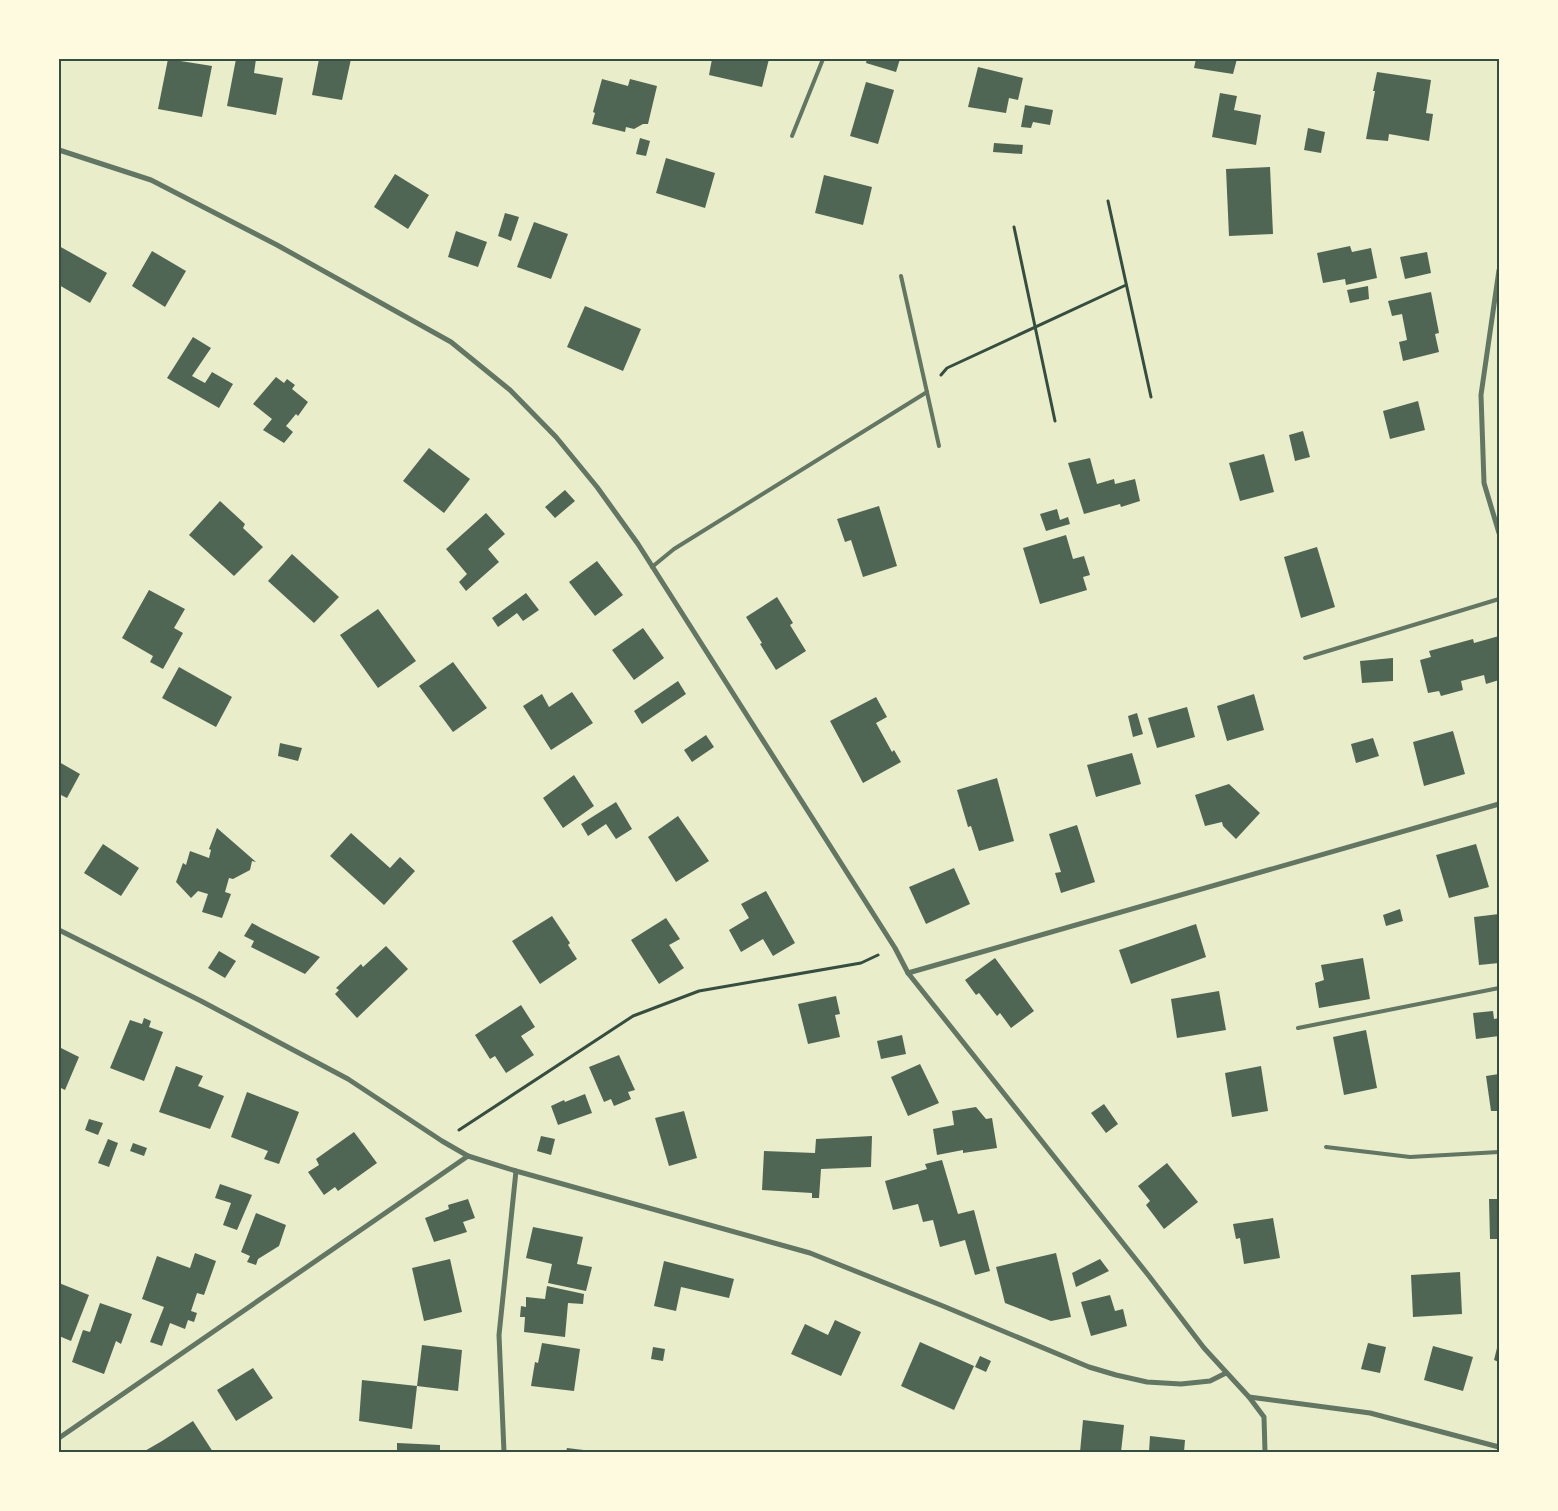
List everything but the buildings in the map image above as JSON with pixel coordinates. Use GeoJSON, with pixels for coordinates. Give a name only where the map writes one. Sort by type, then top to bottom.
{"type":"FeatureCollection","features":[{"type":"Feature","properties":{"kind":"street"},"geometry":{"type":"LineString","coordinates":[[59,150],[151,180],[277,245],[451,342],[510,390],[556,437],[597,487],[638,544],[895,948],[908,973],[1204,1348],[1249,1397],[1264,1417],[1265,1452]]}},
{"type":"Feature","properties":{"kind":"street"},"geometry":{"type":"LineString","coordinates":[[1499,270],[1481,396],[1484,483],[1499,533]]}},
{"type":"Feature","properties":{"kind":"street"},"geometry":{"type":"LineString","coordinates":[[908,973],[1499,804]]}},
{"type":"Feature","properties":{"kind":"street"},"geometry":{"type":"LineString","coordinates":[[59,930],[201,1001],[348,1079],[442,1142],[468,1156],[810,1253],[1089,1367],[1116,1375],[1147,1382],[1181,1384],[1210,1381],[1226,1373]]}},
{"type":"Feature","properties":{"kind":"street"},"geometry":{"type":"LineString","coordinates":[[59,1438],[468,1156]]}},
{"type":"Feature","properties":{"kind":"street"},"geometry":{"type":"LineString","coordinates":[[504,1452],[499,1335],[516,1171]]}},
{"type":"Feature","properties":{"kind":"street"},"geometry":{"type":"LineString","coordinates":[[1249,1397],[1370,1413],[1499,1447]]}},
{"type":"Feature","properties":{"kind":"lane"},"geometry":{"type":"LineString","coordinates":[[792,136],[823,59]]}},
{"type":"Feature","properties":{"kind":"lane"},"geometry":{"type":"LineString","coordinates":[[901,276],[939,446]]}},
{"type":"Feature","properties":{"kind":"lane"},"geometry":{"type":"LineString","coordinates":[[652,567],[674,549],[926,392]]}},
{"type":"Feature","properties":{"kind":"lane"},"geometry":{"type":"LineString","coordinates":[[1305,658],[1499,599]]}},
{"type":"Feature","properties":{"kind":"lane"},"geometry":{"type":"LineString","coordinates":[[1298,1028],[1499,988]]}},
{"type":"Feature","properties":{"kind":"lane"},"geometry":{"type":"LineString","coordinates":[[1326,1147],[1410,1157],[1499,1152]]}},
{"type":"Feature","properties":{"kind":"path"},"geometry":{"type":"LineString","coordinates":[[1108,201],[1151,397]]}},
{"type":"Feature","properties":{"kind":"path"},"geometry":{"type":"LineString","coordinates":[[1014,227],[1055,421]]}},
{"type":"Feature","properties":{"kind":"path"},"geometry":{"type":"LineString","coordinates":[[926,392],[947,368],[1126,285]]}},
{"type":"Feature","properties":{"kind":"path"},"geometry":{"type":"LineString","coordinates":[[442,1142],[633,1016],[699,991],[861,963],[895,948]]}}]}
